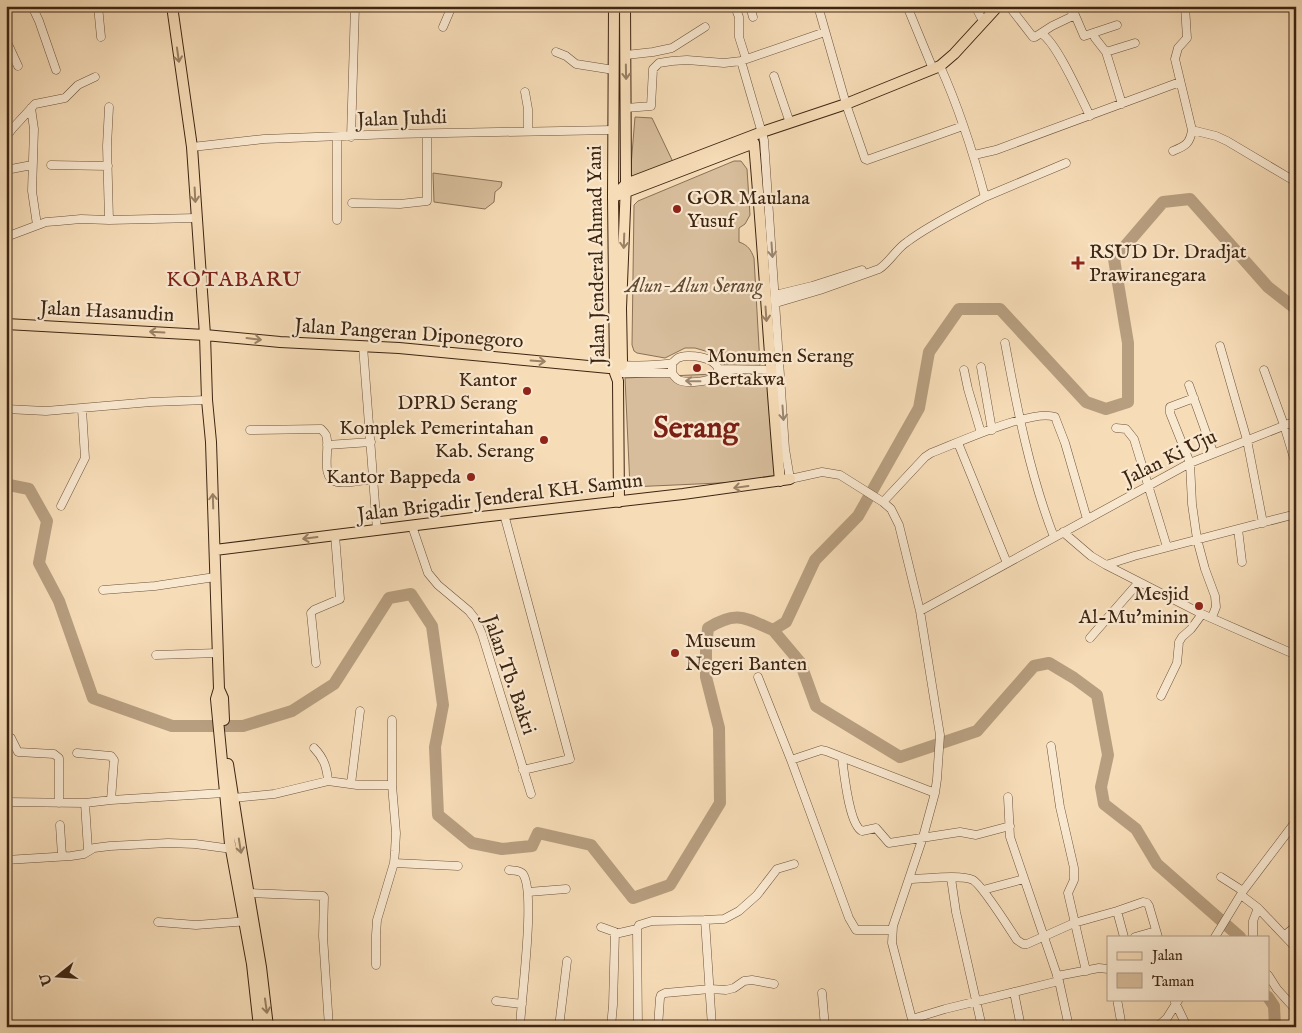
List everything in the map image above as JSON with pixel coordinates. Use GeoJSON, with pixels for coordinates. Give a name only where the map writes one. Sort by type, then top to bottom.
{"type":"FeatureCollection","features":[{"type":"Feature","properties":{"kind":"main road"},"geometry":{"type":"LineString","coordinates":[[172,6],[192,147],[206,335],[219,689],[216,698],[220,706],[229,795],[232,849],[261,967],[268,1027]]}},
{"type":"Feature","properties":{"kind":"main road","name":"Jalan Jenderal Ahmad Yani"},"geometry":{"type":"LineString","coordinates":[[614,6],[613,197],[619,502]]}},
{"type":"Feature","properties":{"kind":"main road","name":"Jalan Jenderal Ahmad Yani"},"geometry":{"type":"LineString","coordinates":[[617,371],[626,188],[625,6]]}},
{"type":"Feature","properties":{"kind":"main road"},"geometry":{"type":"LineString","coordinates":[[613,197],[626,188],[702,159],[762,132],[846,104],[936,67],[954,54],[998,6]]}},
{"type":"Feature","properties":{"kind":"main road"},"geometry":{"type":"LineString","coordinates":[[615,33],[626,33]]}},
{"type":"Feature","properties":{"kind":"main road"},"geometry":{"type":"LineString","coordinates":[[702,159],[754,143],[763,195],[775,376],[785,480]]}},
{"type":"Feature","properties":{"kind":"main road","name":"Jalan Hasanudin"},"geometry":{"type":"LineString","coordinates":[[6,324],[206,335]]}},
{"type":"Feature","properties":{"kind":"main road","name":"Jalan Pangeran Diponegoro"},"geometry":{"type":"LineString","coordinates":[[206,335],[280,342],[395,348],[617,371]]}},
{"type":"Feature","properties":{"kind":"main road","name":"Jalan Brigadir Jenderal KH. Samun"},"geometry":{"type":"LineString","coordinates":[[215,550],[504,514],[619,502],[785,480]]}},
{"type":"Feature","properties":{"kind":"main road"},"geometry":{"type":"LineString","coordinates":[[229,795],[249,893],[252,964],[260,1027]]}},
{"type":"Feature","properties":{"kind":"street"},"geometry":{"type":"LineString","coordinates":[[32,6],[56,70]]}},
{"type":"Feature","properties":{"kind":"street"},"geometry":{"type":"LineString","coordinates":[[98,6],[102,37]]}},
{"type":"Feature","properties":{"kind":"street"},"geometry":{"type":"LineString","coordinates":[[351,136],[355,6]]}},
{"type":"Feature","properties":{"kind":"street"},"geometry":{"type":"LineString","coordinates":[[443,27],[452,6]]}},
{"type":"Feature","properties":{"kind":"street"},"geometry":{"type":"LineString","coordinates":[[750,6],[753,18]]}},
{"type":"Feature","properties":{"kind":"street"},"geometry":{"type":"LineString","coordinates":[[818,6],[846,104],[866,160],[963,126]]}},
{"type":"Feature","properties":{"kind":"street"},"geometry":{"type":"LineString","coordinates":[[907,6],[936,67],[953,95],[974,155],[985,196]]}},
{"type":"Feature","properties":{"kind":"street"},"geometry":{"type":"LineString","coordinates":[[975,6],[983,21]]}},
{"type":"Feature","properties":{"kind":"street"},"geometry":{"type":"LineString","coordinates":[[1009,6],[1033,37],[1037,37],[1052,26],[1076,15]]}},
{"type":"Feature","properties":{"kind":"street"},"geometry":{"type":"LineString","coordinates":[[1067,6],[1076,15],[1084,36],[1117,24]]}},
{"type":"Feature","properties":{"kind":"street"},"geometry":{"type":"LineString","coordinates":[[1173,152],[1188,142],[1191,138],[1192,130],[1180,82],[1176,54],[1187,38],[1185,6]]}},
{"type":"Feature","properties":{"kind":"street"},"geometry":{"type":"LineString","coordinates":[[617,371],[672,374],[681,381],[707,381],[716,372],[775,376],[776,299],[763,195],[764,140],[739,37],[738,12]]}},
{"type":"Feature","properties":{"kind":"street"},"geometry":{"type":"LineString","coordinates":[[626,55],[672,48],[705,27]]}},
{"type":"Feature","properties":{"kind":"street"},"geometry":{"type":"LineString","coordinates":[[626,108],[651,106],[653,69],[659,63],[687,60],[724,63],[744,60],[825,32]]}},
{"type":"Feature","properties":{"kind":"street"},"geometry":{"type":"LineString","coordinates":[[1094,33],[1106,52],[1122,104]]}},
{"type":"Feature","properties":{"kind":"street"},"geometry":{"type":"LineString","coordinates":[[1042,34],[1049,38],[1069,72],[1090,116]]}},
{"type":"Feature","properties":{"kind":"street"},"geometry":{"type":"LineString","coordinates":[[6,40],[18,66]]}},
{"type":"Feature","properties":{"kind":"street"},"geometry":{"type":"LineString","coordinates":[[1106,52],[1135,43]]}},
{"type":"Feature","properties":{"kind":"street"},"geometry":{"type":"LineString","coordinates":[[556,52],[576,64],[614,70]]}},
{"type":"Feature","properties":{"kind":"street"},"geometry":{"type":"LineString","coordinates":[[774,76],[790,123]]}},
{"type":"Feature","properties":{"kind":"street"},"geometry":{"type":"LineString","coordinates":[[6,137],[37,103],[65,98],[78,85],[95,77]]}},
{"type":"Feature","properties":{"kind":"street"},"geometry":{"type":"LineString","coordinates":[[974,155],[996,150],[1180,82]]}},
{"type":"Feature","properties":{"kind":"street"},"geometry":{"type":"LineString","coordinates":[[526,92],[528,131]]}},
{"type":"Feature","properties":{"kind":"street"},"geometry":{"type":"LineString","coordinates":[[109,107],[109,220]]}},
{"type":"Feature","properties":{"kind":"street"},"geometry":{"type":"LineString","coordinates":[[31,108],[34,130],[32,190],[37,225]]}},
{"type":"Feature","properties":{"kind":"street","name":"Jalan Juhdi"},"geometry":{"type":"LineString","coordinates":[[192,147],[264,139],[613,130]]}},
{"type":"Feature","properties":{"kind":"street"},"geometry":{"type":"LineString","coordinates":[[1192,130],[1227,141],[1296,182]]}},
{"type":"Feature","properties":{"kind":"street"},"geometry":{"type":"LineString","coordinates":[[352,203],[400,204],[427,201],[427,134]]}},
{"type":"Feature","properties":{"kind":"street"},"geometry":{"type":"LineString","coordinates":[[337,137],[337,220]]}},
{"type":"Feature","properties":{"kind":"street"},"geometry":{"type":"LineString","coordinates":[[776,299],[867,269],[879,269],[886,265],[905,243],[946,217],[985,196],[1066,164]]}},
{"type":"Feature","properties":{"kind":"street"},"geometry":{"type":"LineString","coordinates":[[6,170],[32,165]]}},
{"type":"Feature","properties":{"kind":"street"},"geometry":{"type":"LineString","coordinates":[[52,165],[108,166]]}},
{"type":"Feature","properties":{"kind":"street"},"geometry":{"type":"LineString","coordinates":[[6,237],[46,222],[81,219],[196,218]]}},
{"type":"Feature","properties":{"kind":"street"},"geometry":{"type":"LineString","coordinates":[[1005,343],[1035,483],[1054,537]]}},
{"type":"Feature","properties":{"kind":"street"},"geometry":{"type":"LineString","coordinates":[[362,346],[377,530]]}},
{"type":"Feature","properties":{"kind":"street"},"geometry":{"type":"LineString","coordinates":[[1220,346],[1246,440],[1263,523]]}},
{"type":"Feature","properties":{"kind":"street"},"geometry":{"type":"LineString","coordinates":[[617,371],[672,363],[681,357],[711,360],[716,372]]}},
{"type":"Feature","properties":{"kind":"street"},"geometry":{"type":"LineString","coordinates":[[672,363],[672,374]]}},
{"type":"Feature","properties":{"kind":"street"},"geometry":{"type":"LineString","coordinates":[[981,367],[992,430]]}},
{"type":"Feature","properties":{"kind":"street"},"geometry":{"type":"LineString","coordinates":[[964,370],[981,434]]}},
{"type":"Feature","properties":{"kind":"street"},"geometry":{"type":"LineString","coordinates":[[1264,370],[1296,465]]}},
{"type":"Feature","properties":{"kind":"street"},"geometry":{"type":"LineString","coordinates":[[1190,385],[1213,452]]}},
{"type":"Feature","properties":{"kind":"street"},"geometry":{"type":"LineString","coordinates":[[1194,398],[1170,407],[1170,410],[1181,444],[1190,463],[1192,504],[1197,539],[1215,596],[1216,603],[1212,617]]}},
{"type":"Feature","properties":{"kind":"street"},"geometry":{"type":"LineString","coordinates":[[6,409],[46,411],[152,402],[207,400]]}},
{"type":"Feature","properties":{"kind":"street"},"geometry":{"type":"LineString","coordinates":[[61,506],[85,458],[82,408]]}},
{"type":"Feature","properties":{"kind":"street"},"geometry":{"type":"LineString","coordinates":[[881,500],[925,456],[1020,420],[1048,415],[1055,417],[1065,443],[1087,519]]}},
{"type":"Feature","properties":{"kind":"street","name":"Jalan Ki Uju"},"geometry":{"type":"LineString","coordinates":[[920,611],[1190,463],[1213,452],[1296,421]]}},
{"type":"Feature","properties":{"kind":"street"},"geometry":{"type":"LineString","coordinates":[[1116,428],[1126,429],[1134,439],[1167,547]]}},
{"type":"Feature","properties":{"kind":"street"},"geometry":{"type":"LineString","coordinates":[[250,430],[321,429],[327,436],[327,468],[332,480],[346,482],[373,479]]}},
{"type":"Feature","properties":{"kind":"street"},"geometry":{"type":"LineString","coordinates":[[327,445],[371,442]]}},
{"type":"Feature","properties":{"kind":"street"},"geometry":{"type":"LineString","coordinates":[[958,443],[1007,563]]}},
{"type":"Feature","properties":{"kind":"street"},"geometry":{"type":"LineString","coordinates":[[785,480],[822,472],[840,475],[881,500],[891,510],[899,525],[920,611],[940,735],[937,779],[923,837],[892,930],[892,943],[913,1023],[976,1001],[1014,992],[1058,978],[1099,968],[1107,969]]}},
{"type":"Feature","properties":{"kind":"street"},"geometry":{"type":"LineString","coordinates":[[504,514],[570,758],[523,770]]}},
{"type":"Feature","properties":{"kind":"street"},"geometry":{"type":"LineString","coordinates":[[1106,565],[1167,547],[1296,514]]}},
{"type":"Feature","properties":{"kind":"street","name":"Jalan Tb. Bakri"},"geometry":{"type":"LineString","coordinates":[[412,526],[428,573],[438,585],[469,611],[476,620],[482,634],[531,794]]}},
{"type":"Feature","properties":{"kind":"street"},"geometry":{"type":"LineString","coordinates":[[1238,529],[1242,562]]}},
{"type":"Feature","properties":{"kind":"street"},"geometry":{"type":"LineString","coordinates":[[1063,532],[1091,556],[1106,565],[1202,614],[1296,655]]}},
{"type":"Feature","properties":{"kind":"street"},"geometry":{"type":"LineString","coordinates":[[316,663],[312,613],[314,610],[340,599],[335,535]]}},
{"type":"Feature","properties":{"kind":"street"},"geometry":{"type":"LineString","coordinates":[[104,590],[155,586],[215,577]]}},
{"type":"Feature","properties":{"kind":"street"},"geometry":{"type":"LineString","coordinates":[[1090,638],[1139,582]]}},
{"type":"Feature","properties":{"kind":"street"},"geometry":{"type":"LineString","coordinates":[[1161,696],[1177,662],[1179,642],[1202,614]]}},
{"type":"Feature","properties":{"kind":"street"},"geometry":{"type":"LineString","coordinates":[[156,655],[218,653]]}},
{"type":"Feature","properties":{"kind":"street"},"geometry":{"type":"LineString","coordinates":[[758,677],[853,925],[856,930],[862,931],[892,930]]}},
{"type":"Feature","properties":{"kind":"street"},"geometry":{"type":"LineString","coordinates":[[352,784],[360,711]]}},
{"type":"Feature","properties":{"kind":"street"},"geometry":{"type":"LineString","coordinates":[[376,965],[377,920],[394,863],[396,834],[392,786],[392,720]]}},
{"type":"Feature","properties":{"kind":"street"},"geometry":{"type":"LineString","coordinates":[[6,736],[11,738],[18,752],[54,754],[59,758],[59,802]]}},
{"type":"Feature","properties":{"kind":"street"},"geometry":{"type":"LineString","coordinates":[[1051,746],[1060,807],[1074,868],[1074,880],[1068,893],[1086,971]]}},
{"type":"Feature","properties":{"kind":"street"},"geometry":{"type":"LineString","coordinates":[[314,748],[323,759],[327,768],[328,782]]}},
{"type":"Feature","properties":{"kind":"street"},"geometry":{"type":"LineString","coordinates":[[791,760],[821,750],[935,793]]}},
{"type":"Feature","properties":{"kind":"street"},"geometry":{"type":"LineString","coordinates":[[77,753],[111,756],[114,760],[110,800]]}},
{"type":"Feature","properties":{"kind":"street"},"geometry":{"type":"LineString","coordinates":[[842,758],[846,786],[858,830],[876,828],[889,843],[960,832],[976,835],[1010,826]]}},
{"type":"Feature","properties":{"kind":"street"},"geometry":{"type":"LineString","coordinates":[[6,802],[85,803],[110,800],[274,794],[328,782],[392,786]]}},
{"type":"Feature","properties":{"kind":"street"},"geometry":{"type":"LineString","coordinates":[[1008,797],[1010,837],[1058,978],[1069,1027]]}},
{"type":"Feature","properties":{"kind":"street"},"geometry":{"type":"LineString","coordinates":[[85,803],[88,850]]}},
{"type":"Feature","properties":{"kind":"street"},"geometry":{"type":"LineString","coordinates":[[1216,936],[1226,916],[1242,893],[1296,821]]}},
{"type":"Feature","properties":{"kind":"street"},"geometry":{"type":"LineString","coordinates":[[60,825],[62,856]]}},
{"type":"Feature","properties":{"kind":"street"},"geometry":{"type":"LineString","coordinates":[[6,860],[78,856],[88,850],[110,846],[168,843],[195,844],[232,849]]}},
{"type":"Feature","properties":{"kind":"street"},"geometry":{"type":"LineString","coordinates":[[394,863],[458,866]]}},
{"type":"Feature","properties":{"kind":"street"},"geometry":{"type":"LineString","coordinates":[[638,1027],[637,929],[639,925],[652,921],[724,919],[739,911],[757,895],[777,869],[794,864]]}},
{"type":"Feature","properties":{"kind":"street"},"geometry":{"type":"LineString","coordinates":[[509,870],[518,871],[523,874],[528,892],[526,969],[520,1027]]}},
{"type":"Feature","properties":{"kind":"street"},"geometry":{"type":"LineString","coordinates":[[1220,877],[1242,893],[1296,948]]}},
{"type":"Feature","properties":{"kind":"street"},"geometry":{"type":"LineString","coordinates":[[951,878],[982,1027]]}},
{"type":"Feature","properties":{"kind":"street"},"geometry":{"type":"LineString","coordinates":[[910,879],[961,878],[973,880],[983,890],[992,906],[1020,943],[1027,944],[1074,923],[1147,902],[1157,934],[1142,936]]}},
{"type":"Feature","properties":{"kind":"street"},"geometry":{"type":"LineString","coordinates":[[983,890],[1024,879]]}},
{"type":"Feature","properties":{"kind":"street"},"geometry":{"type":"LineString","coordinates":[[528,892],[566,889]]}},
{"type":"Feature","properties":{"kind":"street"},"geometry":{"type":"LineString","coordinates":[[249,893],[324,897],[323,936],[329,1027]]}},
{"type":"Feature","properties":{"kind":"street"},"geometry":{"type":"LineString","coordinates":[[1253,936],[1253,921],[1258,908]]}},
{"type":"Feature","properties":{"kind":"street"},"geometry":{"type":"LineString","coordinates":[[1117,911],[1124,936]]}},
{"type":"Feature","properties":{"kind":"street"},"geometry":{"type":"LineString","coordinates":[[705,920],[712,1027]]}},
{"type":"Feature","properties":{"kind":"street"},"geometry":{"type":"LineString","coordinates":[[158,922],[196,925],[249,921]]}},
{"type":"Feature","properties":{"kind":"street"},"geometry":{"type":"LineString","coordinates":[[1285,936],[1296,926]]}},
{"type":"Feature","properties":{"kind":"street"},"geometry":{"type":"LineString","coordinates":[[601,927],[614,931],[615,934],[611,1027]]}},
{"type":"Feature","properties":{"kind":"street"},"geometry":{"type":"LineString","coordinates":[[615,934],[637,929]]}},
{"type":"Feature","properties":{"kind":"street"},"geometry":{"type":"LineString","coordinates":[[559,1027],[567,961]]}},
{"type":"Feature","properties":{"kind":"street"},"geometry":{"type":"LineString","coordinates":[[1270,977],[1294,1006]]}},
{"type":"Feature","properties":{"kind":"street"},"geometry":{"type":"LineString","coordinates":[[658,1027],[661,995],[665,993],[710,989],[726,990],[734,988],[744,981],[752,980],[774,984]]}},
{"type":"Feature","properties":{"kind":"street"},"geometry":{"type":"LineString","coordinates":[[1014,992],[1021,1027]]}},
{"type":"Feature","properties":{"kind":"street"},"geometry":{"type":"LineString","coordinates":[[822,993],[825,1027]]}},
{"type":"Feature","properties":{"kind":"street"},"geometry":{"type":"LineString","coordinates":[[1117,1000],[1122,1027]]}},
{"type":"Feature","properties":{"kind":"street"},"geometry":{"type":"LineString","coordinates":[[496,1001],[522,1004]]}},
{"type":"Feature","properties":{"kind":"street"},"geometry":{"type":"LineString","coordinates":[[1158,1027],[1168,1018],[1177,1001]]}},
{"type":"Feature","properties":{"kind":"street"},"geometry":{"type":"LineString","coordinates":[[1177,1001],[1187,1027]]}},
{"type":"Feature","properties":{"kind":"green space"},"geometry":{"type":"Polygon","coordinates":[[[635,117],[652,118],[674,164],[630,178],[635,117]]]}},
{"type":"Feature","properties":{"kind":"green space","name":"Alun-Alun Serang"},"geometry":{"type":"Polygon","coordinates":[[[734,161],[741,161],[747,169],[750,215],[745,224],[739,228],[739,242],[749,248],[754,258],[760,365],[757,368],[726,366],[712,353],[695,348],[685,348],[665,358],[637,353],[632,345],[634,205],[638,201],[734,161]]]}},
{"type":"Feature","properties":{"kind":"green space"},"geometry":{"type":"Polygon","coordinates":[[[433,173],[502,182],[501,187],[495,192],[494,202],[485,209],[434,202],[433,173]]]}},
{"type":"Feature","properties":{"kind":"green space"},"geometry":{"type":"Polygon","coordinates":[[[781,371],[786,480],[630,487],[625,378],[781,371]]]}},
{"type":"Feature","properties":{"kind":"waterway"},"geometry":{"type":"LineString","coordinates":[[6,488],[9,485],[29,489],[47,521],[39,563],[59,601],[93,698],[172,726],[243,726],[292,711],[334,684],[389,598],[411,594],[432,626],[443,705],[435,747],[438,815],[472,843],[502,849],[532,846],[538,833],[591,845],[633,898],[670,885],[720,803],[719,728],[706,677],[708,628],[718,622],[734,618],[748,619],[773,630],[786,622],[815,560],[858,516],[919,408],[929,352],[959,309],[1000,309],[1086,402],[1106,409],[1128,402],[1128,343],[1114,259],[1163,202],[1190,199],[1268,287],[1296,309]]}},
{"type":"Feature","properties":{"kind":"waterway"},"geometry":{"type":"LineString","coordinates":[[773,630],[800,662],[816,706],[900,757],[977,731],[1034,666],[1049,663],[1074,678],[1097,695],[1108,755],[1101,787],[1104,804],[1136,829],[1157,864],[1239,936]]}},
{"type":"Feature","properties":{"kind":"waterway"},"geometry":{"type":"LineString","coordinates":[[1270,1000],[1274,1006],[1275,1027]]}},
{"type":"Feature","properties":{"kind":"place","name":"GOR Maulana Yusuf"},"geometry":{"type":"Point","coordinates":[677,209]}},
{"type":"Feature","properties":{"kind":"place","name":"RSUD Dr. Dradjat Prawiranegara"},"geometry":{"type":"Point","coordinates":[1078,263]}},
{"type":"Feature","properties":{"kind":"place","name":"Monumen Serang Bertakwa"},"geometry":{"type":"Point","coordinates":[697,368]}},
{"type":"Feature","properties":{"kind":"place","name":"Kantor DPRD Serang"},"geometry":{"type":"Point","coordinates":[527,391]}},
{"type":"Feature","properties":{"kind":"place","name":"Komplek Pemerintahan Kab. Serang"},"geometry":{"type":"Point","coordinates":[544,440]}},
{"type":"Feature","properties":{"kind":"place","name":"Kantor Bappeda"},"geometry":{"type":"Point","coordinates":[471,477]}},
{"type":"Feature","properties":{"kind":"place","name":"Mesjid Al-Mu'minin"},"geometry":{"type":"Point","coordinates":[1199,606]}},
{"type":"Feature","properties":{"kind":"place","name":"Museum Negeri Banten"},"geometry":{"type":"Point","coordinates":[675,653]}},
{"type":"Feature","properties":{"kind":"district","name":"KOTABARU"},"geometry":{"type":"Point","coordinates":[234,280]}},
{"type":"Feature","properties":{"kind":"district","name":"Serang"},"geometry":{"type":"Point","coordinates":[696,429]}}]}
